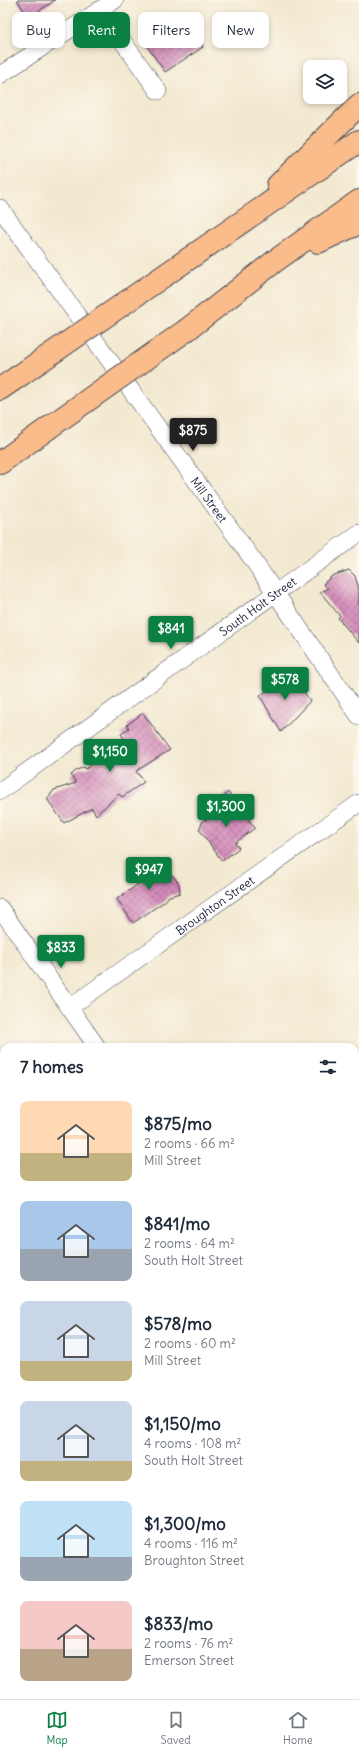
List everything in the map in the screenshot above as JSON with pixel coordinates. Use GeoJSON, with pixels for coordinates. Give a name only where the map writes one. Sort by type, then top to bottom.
{"type":"FeatureCollection","features":[{"type":"Feature","properties":{"kind":"highway"},"geometry":{"type":"LineString","coordinates":[[236,226],[359,105]]}},
{"type":"Feature","properties":{"kind":"highway"},"geometry":{"type":"LineString","coordinates":[[0,389],[359,141]]}},
{"type":"Feature","properties":{"kind":"highway"},"geometry":{"type":"LineString","coordinates":[[0,463],[188,329],[275,261],[359,201]]}},
{"type":"Feature","properties":{"kind":"highway"},"geometry":{"type":"LineString","coordinates":[[275,261],[359,223]]}},
{"type":"Feature","properties":{"kind":"street"},"geometry":{"type":"LineString","coordinates":[[0,75],[115,0]]}},
{"type":"Feature","properties":{"kind":"street"},"geometry":{"type":"LineString","coordinates":[[98,11],[114,29],[158,91]]}},
{"type":"Feature","properties":{"kind":"street","name":"Mill Street"},"geometry":{"type":"LineString","coordinates":[[0,208],[253,560],[359,716]]}},
{"type":"Feature","properties":{"kind":"street","name":"South Holt Street"},"geometry":{"type":"LineString","coordinates":[[0,791],[359,533]]}},
{"type":"Feature","properties":{"kind":"street","name":"Broughton Street"},"geometry":{"type":"LineString","coordinates":[[70,1007],[359,803]]}},
{"type":"Feature","properties":{"kind":"street"},"geometry":{"type":"LineString","coordinates":[[0,908],[94,1043]]}},
{"type":"Feature","properties":{"kind":"building"},"geometry":{"type":"Polygon","coordinates":[[[17,0],[55,0],[38,12],[25,12],[17,0]]]}},
{"type":"Feature","properties":{"kind":"building"},"geometry":{"type":"Polygon","coordinates":[[[148,48],[201,48],[165,72],[148,48]]]}},
{"type":"Feature","properties":{"kind":"building"},"geometry":{"type":"Polygon","coordinates":[[[349,570],[355,576],[359,589],[359,643],[338,618],[340,616],[320,592],[328,588],[323,584],[332,576],[349,570]]]}},
{"type":"Feature","properties":{"kind":"building"},"geometry":{"type":"Polygon","coordinates":[[[290,672],[310,701],[281,732],[260,696],[290,672]]]}},
{"type":"Feature","properties":{"kind":"building"},"geometry":{"type":"Polygon","coordinates":[[[143,713],[170,750],[136,771],[144,782],[122,797],[119,794],[96,815],[92,808],[64,823],[47,799],[54,790],[76,783],[71,775],[77,770],[84,767],[86,769],[125,740],[121,734],[129,728],[127,725],[143,713]]]}},
{"type":"Feature","properties":{"kind":"building"},"geometry":{"type":"Polygon","coordinates":[[[228,792],[255,828],[235,843],[239,848],[222,861],[199,829],[203,821],[220,812],[216,806],[228,792]]]}},
{"type":"Feature","properties":{"kind":"building"},"geometry":{"type":"Polygon","coordinates":[[[160,859],[167,871],[179,884],[180,893],[169,896],[165,901],[133,923],[117,899],[143,881],[139,874],[149,863],[160,859]]]}}]}
